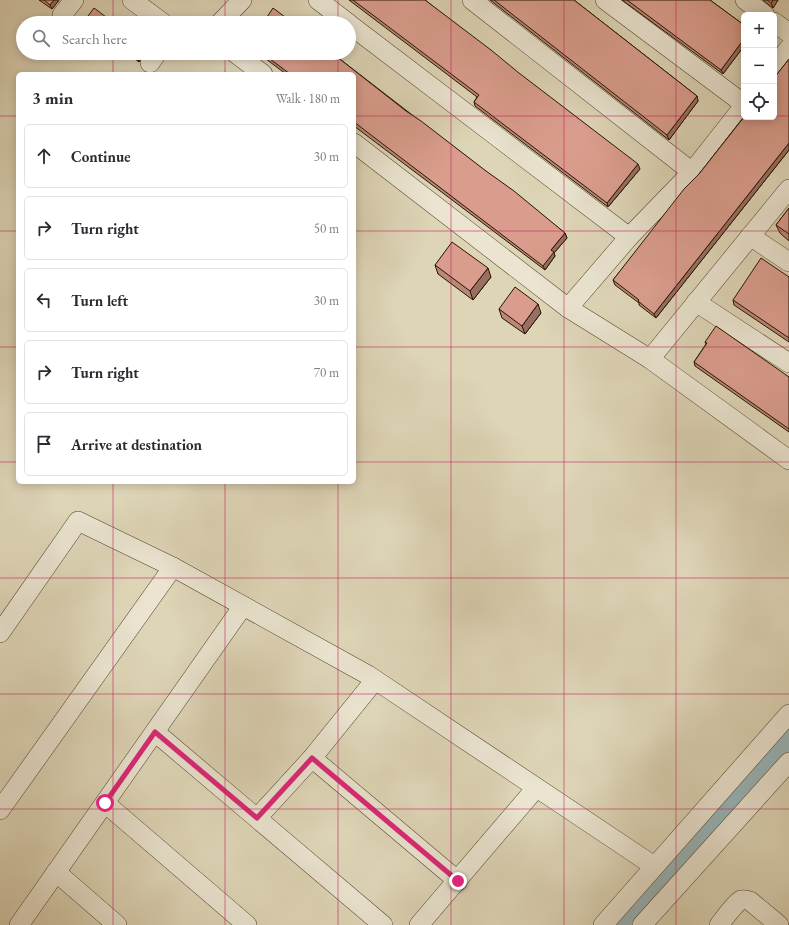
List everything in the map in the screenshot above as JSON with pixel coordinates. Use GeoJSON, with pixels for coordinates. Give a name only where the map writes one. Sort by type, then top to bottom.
{"type":"FeatureCollection","features":[{"type":"Feature","properties":{"kind":"street"},"geometry":{"type":"LineString","coordinates":[[62,15],[74,0]]}},
{"type":"Feature","properties":{"kind":"street"},"geometry":{"type":"LineString","coordinates":[[132,0],[154,16]]}},
{"type":"Feature","properties":{"kind":"street"},"geometry":{"type":"LineString","coordinates":[[227,16],[242,0]]}},
{"type":"Feature","properties":{"kind":"street"},"geometry":{"type":"LineString","coordinates":[[318,0],[340,16]]}},
{"type":"Feature","properties":{"kind":"street"},"geometry":{"type":"LineString","coordinates":[[472,0],[692,172]]}},
{"type":"Feature","properties":{"kind":"street"},"geometry":{"type":"LineString","coordinates":[[605,0],[741,103]]}},
{"type":"Feature","properties":{"kind":"street"},"geometry":{"type":"LineString","coordinates":[[745,0],[761,12]]}},
{"type":"Feature","properties":{"kind":"street"},"geometry":{"type":"LineString","coordinates":[[777,24],[789,33]]}},
{"type":"Feature","properties":{"kind":"street"},"geometry":{"type":"LineString","coordinates":[[356,28],[629,237]]}},
{"type":"Feature","properties":{"kind":"street"},"geometry":{"type":"LineString","coordinates":[[777,64],[789,48]]}},
{"type":"Feature","properties":{"kind":"street"},"geometry":{"type":"LineString","coordinates":[[244,60],[260,72]]}},
{"type":"Feature","properties":{"kind":"street"},"geometry":{"type":"LineString","coordinates":[[568,308],[629,237],[692,172],[741,109]]}},
{"type":"Feature","properties":{"kind":"street"},"geometry":{"type":"LineString","coordinates":[[356,145],[568,308],[650,360],[789,460]]}},
{"type":"Feature","properties":{"kind":"street"},"geometry":{"type":"LineString","coordinates":[[650,360],[789,188]]}},
{"type":"Feature","properties":{"kind":"street"},"geometry":{"type":"LineString","coordinates":[[750,236],[789,262]]}},
{"type":"Feature","properties":{"kind":"street"},"geometry":{"type":"LineString","coordinates":[[696,302],[789,363]]}},
{"type":"Feature","properties":{"kind":"street"},"geometry":{"type":"LineString","coordinates":[[0,633],[78,521],[173,568],[375,680],[654,866]]}},
{"type":"Feature","properties":{"kind":"street"},"geometry":{"type":"LineString","coordinates":[[0,810],[173,568]]}},
{"type":"Feature","properties":{"kind":"street"},"geometry":{"type":"LineString","coordinates":[[19,925],[243,606]]}},
{"type":"Feature","properties":{"kind":"street"},"geometry":{"type":"LineString","coordinates":[[257,818],[312,758],[375,680]]}},
{"type":"Feature","properties":{"kind":"street"},"geometry":{"type":"LineString","coordinates":[[603,925],[789,714]]}},
{"type":"Feature","properties":{"kind":"street"},"geometry":{"type":"LineString","coordinates":[[155,732],[383,925]]}},
{"type":"Feature","properties":{"kind":"street"},"geometry":{"type":"LineString","coordinates":[[312,758],[458,881]]}},
{"type":"Feature","properties":{"kind":"street"},"geometry":{"type":"LineString","coordinates":[[642,925],[789,762]]}},
{"type":"Feature","properties":{"kind":"street"},"geometry":{"type":"LineString","coordinates":[[419,925],[536,788]]}},
{"type":"Feature","properties":{"kind":"street"},"geometry":{"type":"LineString","coordinates":[[105,803],[247,925]]}},
{"type":"Feature","properties":{"kind":"street"},"geometry":{"type":"LineString","coordinates":[[56,872],[117,925]]}},
{"type":"Feature","properties":{"kind":"street"},"geometry":{"type":"LineString","coordinates":[[719,925],[735,905],[741,900],[745,899],[750,901],[779,925]]}},
{"type":"Feature","properties":{"kind":"green space"},"geometry":{"type":"Polygon","coordinates":[[[789,740],[789,762],[642,925],[626,925],[789,740]]]}},
{"type":"Feature","properties":{"kind":"building"},"geometry":{"type":"Polygon","coordinates":[[[44,0],[54,0],[50,5],[44,0]]]}},
{"type":"Feature","properties":{"kind":"building"},"geometry":{"type":"Polygon","coordinates":[[[353,0],[425,0],[638,164],[607,203],[474,102],[479,95],[353,0]]]}},
{"type":"Feature","properties":{"kind":"building"},"geometry":{"type":"Polygon","coordinates":[[[494,0],[574,0],[697,96],[667,135],[494,0]]]}},
{"type":"Feature","properties":{"kind":"building"},"geometry":{"type":"Polygon","coordinates":[[[627,0],[710,0],[741,23],[741,43],[721,70],[627,0]]]}},
{"type":"Feature","properties":{"kind":"building"},"geometry":{"type":"Polygon","coordinates":[[[94,8],[105,16],[88,16],[94,8]]]}},
{"type":"Feature","properties":{"kind":"building"},"geometry":{"type":"Polygon","coordinates":[[[273,8],[284,16],[268,16],[273,8]]]}},
{"type":"Feature","properties":{"kind":"building"},"geometry":{"type":"Polygon","coordinates":[[[789,59],[789,143],[654,314],[638,301],[639,300],[613,280],[684,189],[699,174],[742,120],[777,120],[777,74],[789,59]]]}},
{"type":"Feature","properties":{"kind":"building"},"geometry":{"type":"Polygon","coordinates":[[[271,60],[341,60],[406,111],[514,191],[565,233],[551,250],[554,252],[543,266],[356,124],[356,72],[287,72],[271,60]]]}},
{"type":"Feature","properties":{"kind":"building"},"geometry":{"type":"Polygon","coordinates":[[[789,208],[789,234],[776,225],[789,208]]]}},
{"type":"Feature","properties":{"kind":"building"},"geometry":{"type":"Polygon","coordinates":[[[452,242],[488,268],[470,291],[435,265],[452,242]]]}},
{"type":"Feature","properties":{"kind":"building"},"geometry":{"type":"Polygon","coordinates":[[[761,258],[789,277],[789,338],[733,300],[761,258]]]}},
{"type":"Feature","properties":{"kind":"building"},"geometry":{"type":"Polygon","coordinates":[[[515,287],[538,304],[522,326],[499,309],[515,287]]]}},
{"type":"Feature","properties":{"kind":"building"},"geometry":{"type":"Polygon","coordinates":[[[716,326],[789,377],[789,429],[694,362],[716,326]]]}},
{"type":"Feature","properties":{"kind":"waterway"},"geometry":{"type":"LineString","coordinates":[[626,925],[789,740]]}},
{"type":"Feature","properties":{"kind":"route"},"geometry":{"type":"LineString","coordinates":[[105,803],[155,732],[257,818],[312,758],[458,881]]}}]}
